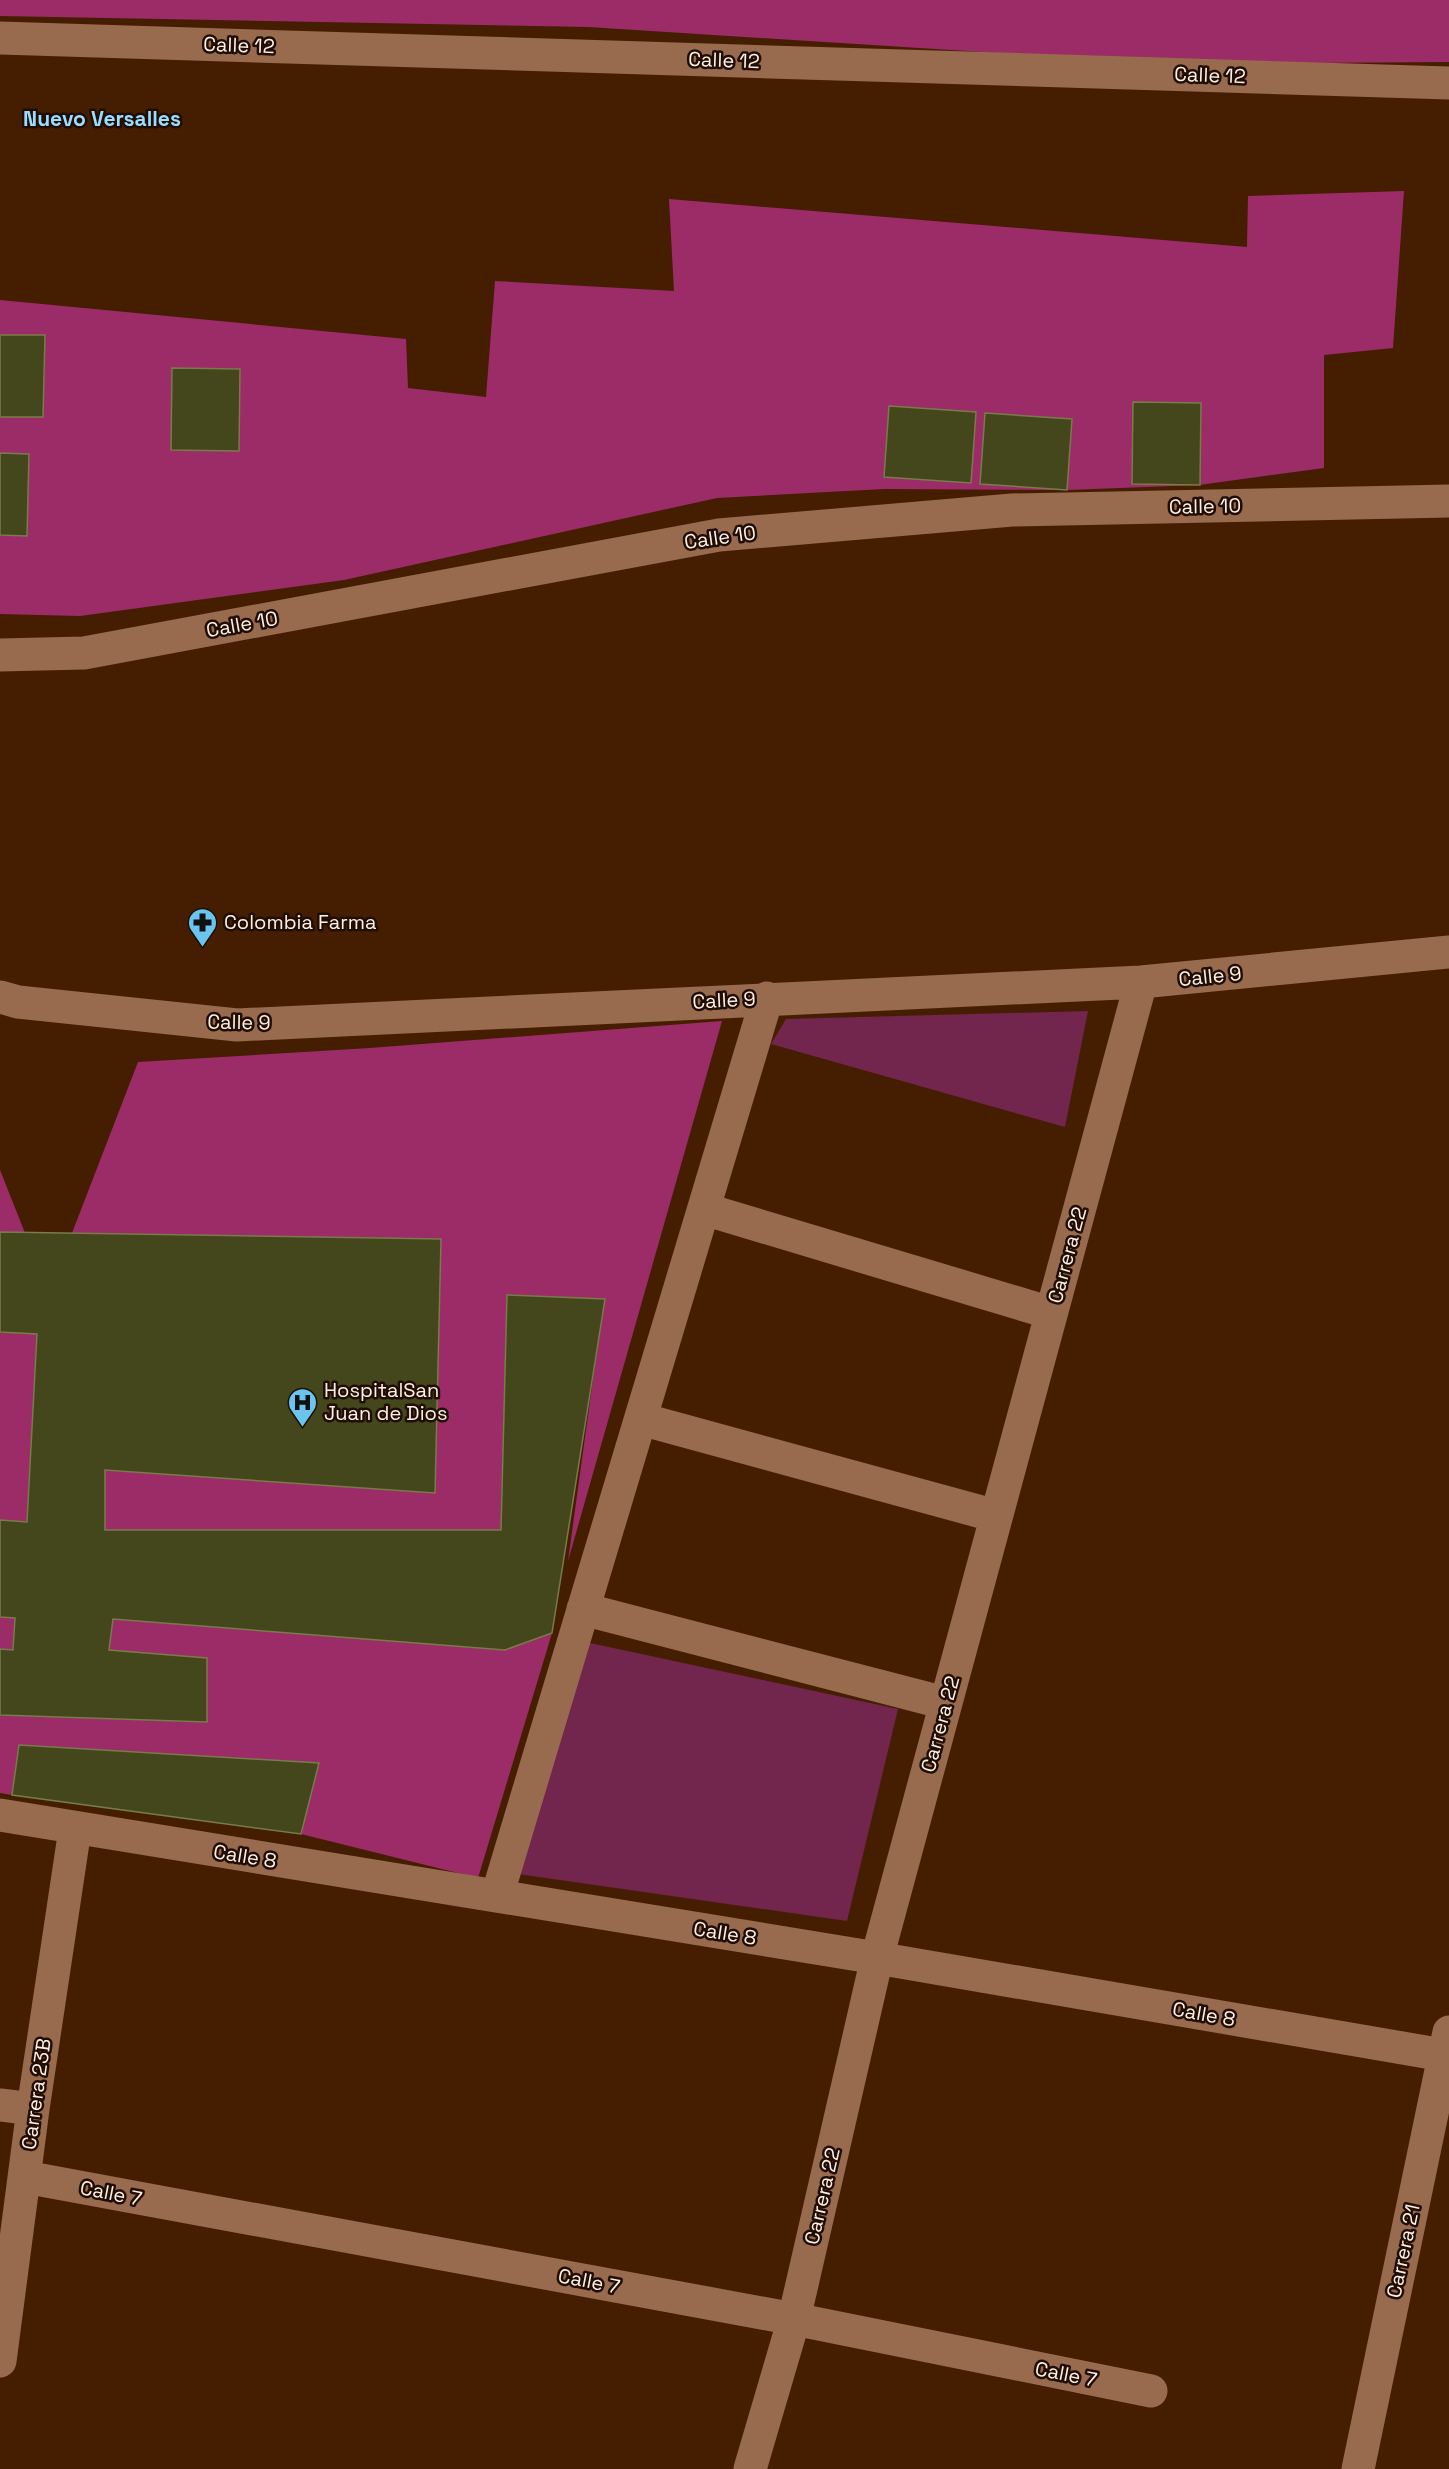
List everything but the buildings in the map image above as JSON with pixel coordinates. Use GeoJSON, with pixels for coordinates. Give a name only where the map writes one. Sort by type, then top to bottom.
{"type":"FeatureCollection","features":[{"type":"Feature","properties":{"kind":"street","name":"Calle 12"},"geometry":{"type":"LineString","coordinates":[[0,38],[1449,83]]}},
{"type":"Feature","properties":{"kind":"street","name":"Calle 10"},"geometry":{"type":"LineString","coordinates":[[0,655],[84,653],[719,535],[1012,510],[1449,501]]}},
{"type":"Feature","properties":{"kind":"street","name":"Calle 9"},"geometry":{"type":"LineString","coordinates":[[0,997],[18,1002],[237,1025],[1141,982],[1449,952]]}},
{"type":"Feature","properties":{"kind":"street","name":"Carrera 22"},"geometry":{"type":"LineString","coordinates":[[750,2469],[794,2319],[877,1958],[1141,982]]}},
{"type":"Feature","properties":{"kind":"street"},"geometry":{"type":"LineString","coordinates":[[497,1896],[767,998]]}},
{"type":"Feature","properties":{"kind":"street"},"geometry":{"type":"LineString","coordinates":[[704,1209],[1051,1312]]}},
{"type":"Feature","properties":{"kind":"street"},"geometry":{"type":"LineString","coordinates":[[641,1419],[996,1516]]}},
{"type":"Feature","properties":{"kind":"street"},"geometry":{"type":"LineString","coordinates":[[583,1609],[945,1703]]}},
{"type":"Feature","properties":{"kind":"street","name":"Calle 8"},"geometry":{"type":"LineString","coordinates":[[0,1815],[75,1829],[1447,2048]]}},
{"type":"Feature","properties":{"kind":"street","name":"Carrera 23B"},"geometry":{"type":"LineString","coordinates":[[0,2361],[33,2109],[75,1829]]}},
{"type":"Feature","properties":{"kind":"street","name":"Carrera 21"},"geometry":{"type":"LineString","coordinates":[[1358,2469],[1447,2048]]}},
{"type":"Feature","properties":{"kind":"street"},"geometry":{"type":"LineString","coordinates":[[0,2105],[33,2109]]}},
{"type":"Feature","properties":{"kind":"street","name":"Calle 7"},"geometry":{"type":"LineString","coordinates":[[25,2177],[794,2319],[1151,2391]]}},
{"type":"Feature","properties":{"kind":"shaded area"},"geometry":{"type":"Polygon","coordinates":[[[0,0],[1449,0],[1449,62],[1170,64],[589,27],[0,16],[0,0]]]}},
{"type":"Feature","properties":{"kind":"shaded area"},"geometry":{"type":"Polygon","coordinates":[[[1404,191],[1393,348],[1324,355],[1324,468],[1199,485],[1067,490],[884,489],[717,498],[344,580],[80,616],[0,614],[0,300],[406,339],[408,388],[486,397],[495,281],[674,291],[669,199],[1247,247],[1248,196],[1404,191]]]}},
{"type":"Feature","properties":{"kind":"shaded area"},"geometry":{"type":"Polygon","coordinates":[[[1088,1011],[1065,1127],[771,1044],[786,1019],[1088,1011]]]}},
{"type":"Feature","properties":{"kind":"shaded area"},"geometry":{"type":"Polygon","coordinates":[[[722,1021],[568,1561],[604,1299],[507,1296],[501,1530],[105,1530],[105,1470],[435,1493],[441,1239],[72,1233],[138,1062],[370,1048],[722,1021]]]}},
{"type":"Feature","properties":{"kind":"shaded area"},"geometry":{"type":"Polygon","coordinates":[[[0,1170],[25,1233],[0,1232],[0,1170]]]}},
{"type":"Feature","properties":{"kind":"shaded area"},"geometry":{"type":"Polygon","coordinates":[[[0,1332],[37,1334],[27,1522],[0,1520],[0,1332]]]}},
{"type":"Feature","properties":{"kind":"shaded area"},"geometry":{"type":"Polygon","coordinates":[[[0,1617],[15,1618],[13,1650],[0,1649],[0,1617]]]}},
{"type":"Feature","properties":{"kind":"shaded area"},"geometry":{"type":"Polygon","coordinates":[[[113,1619],[504,1650],[552,1633],[478,1878],[301,1834],[318,1763],[19,1745],[12,1795],[0,1793],[0,1715],[207,1722],[207,1658],[109,1650],[113,1619]]]}},
{"type":"Feature","properties":{"kind":"shaded area"},"geometry":{"type":"Polygon","coordinates":[[[590,1643],[898,1709],[847,1921],[518,1874],[590,1643]]]}},
{"type":"Feature","properties":{"kind":"place","name":"Colombia Farma"},"geometry":{"type":"Point","coordinates":[203,948]}},
{"type":"Feature","properties":{"kind":"place","name":"HospitalSan Juan de Dios"},"geometry":{"type":"Point","coordinates":[303,1428]}},
{"type":"Feature","properties":{"kind":"district","name":"Nuevo Versalles"},"geometry":{"type":"Point","coordinates":[102,118]}}]}
